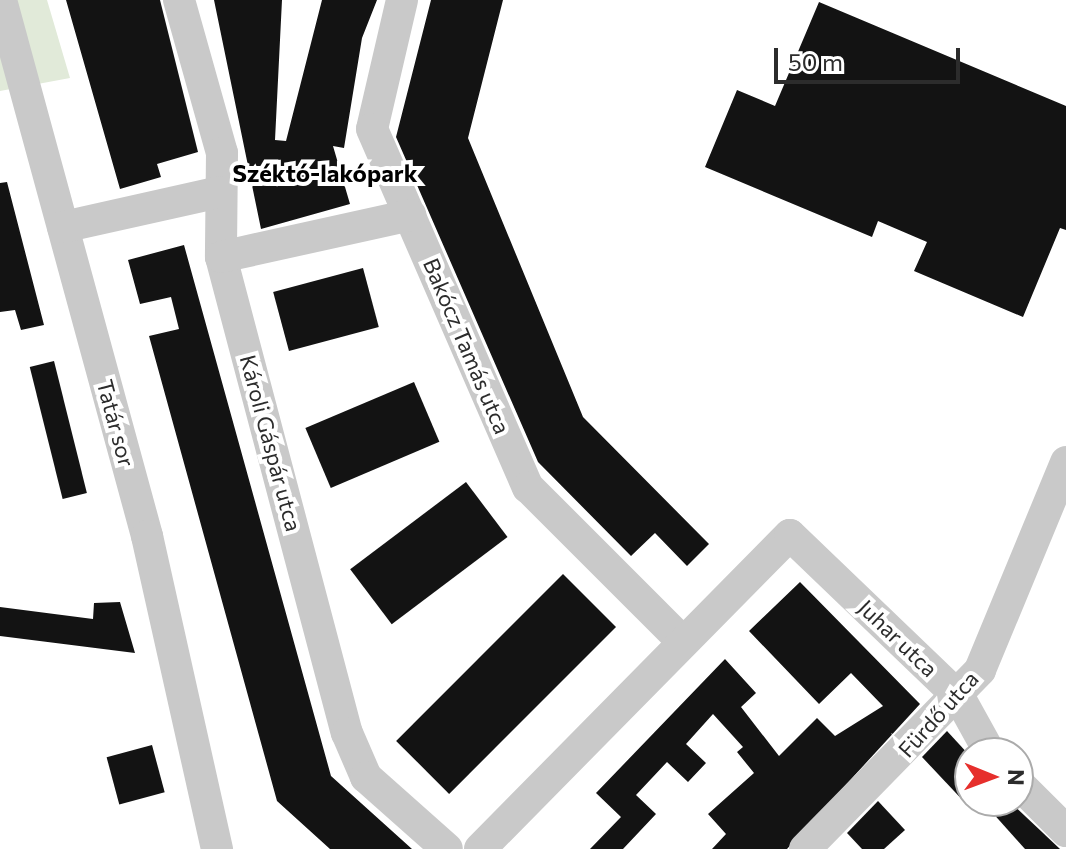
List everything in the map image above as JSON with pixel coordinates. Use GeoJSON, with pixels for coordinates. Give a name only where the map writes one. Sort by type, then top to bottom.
{"type":"FeatureCollection","features":[{"type":"Feature","properties":{"kind":"street","name":"Tatár sor"},"geometry":{"type":"LineString","coordinates":[[1,0],[147,536],[217,849]]}},
{"type":"Feature","properties":{"kind":"street","name":"Károli Gáspár utca"},"geometry":{"type":"LineString","coordinates":[[179,0],[222,153],[219,192],[221,257],[347,733],[366,777],[447,849]]}},
{"type":"Feature","properties":{"kind":"street","name":"Bakócz Tamás utca"},"geometry":{"type":"LineString","coordinates":[[402,0],[372,129],[528,487],[681,640]]}},
{"type":"Feature","properties":{"kind":"street"},"geometry":{"type":"LineString","coordinates":[[63,227],[219,192]]}},
{"type":"Feature","properties":{"kind":"street"},"geometry":{"type":"LineString","coordinates":[[221,257],[410,215]]}},
{"type":"Feature","properties":{"kind":"street","name":"Fürdő utca"},"geometry":{"type":"LineString","coordinates":[[805,849],[959,697],[980,670],[1066,462]]}},
{"type":"Feature","properties":{"kind":"street","name":"Juhar utca"},"geometry":{"type":"LineString","coordinates":[[681,640],[790,535],[959,697],[981,737]]}},
{"type":"Feature","properties":{"kind":"street"},"geometry":{"type":"LineString","coordinates":[[480,849],[681,640]]}},
{"type":"Feature","properties":{"kind":"street"},"geometry":{"type":"LineString","coordinates":[[1034,799],[1066,831]]}},
{"type":"Feature","properties":{"kind":"green space"},"geometry":{"type":"Polygon","coordinates":[[[0,0],[47,0],[70,78],[0,91],[0,0]]]}},
{"type":"Feature","properties":{"kind":"building"},"geometry":{"type":"Polygon","coordinates":[[[66,0],[160,0],[198,152],[157,164],[161,177],[120,189],[66,0]]]}},
{"type":"Feature","properties":{"kind":"building"},"geometry":{"type":"Polygon","coordinates":[[[214,0],[282,0],[275,140],[286,141],[322,0],[377,0],[362,38],[344,148],[333,146],[350,204],[261,229],[214,0]]]}},
{"type":"Feature","properties":{"kind":"building"},"geometry":{"type":"Polygon","coordinates":[[[431,0],[503,0],[468,138],[583,417],[709,544],[687,566],[655,533],[631,556],[538,462],[396,137],[431,0]]]}},
{"type":"Feature","properties":{"kind":"building"},"geometry":{"type":"Polygon","coordinates":[[[819,2],[1066,106],[1066,230],[1060,228],[1023,317],[914,271],[927,242],[878,221],[872,237],[705,167],[737,90],[775,106],[819,2]]]}},
{"type":"Feature","properties":{"kind":"building"},"geometry":{"type":"Polygon","coordinates":[[[7,182],[44,325],[21,330],[15,310],[0,312],[0,183],[7,182]]]}},
{"type":"Feature","properties":{"kind":"building"},"geometry":{"type":"Polygon","coordinates":[[[184,245],[331,776],[412,849],[330,849],[277,801],[149,336],[179,329],[171,297],[140,304],[128,260],[184,245]]]}},
{"type":"Feature","properties":{"kind":"building"},"geometry":{"type":"Polygon","coordinates":[[[363,268],[379,327],[289,351],[273,292],[363,268]]]}},
{"type":"Feature","properties":{"kind":"building"},"geometry":{"type":"Polygon","coordinates":[[[54,361],[87,493],[63,499],[30,367],[54,361]]]}},
{"type":"Feature","properties":{"kind":"building"},"geometry":{"type":"Polygon","coordinates":[[[414,382],[439,442],[331,488],[305,428],[414,382]]]}},
{"type":"Feature","properties":{"kind":"building"},"geometry":{"type":"Polygon","coordinates":[[[466,482],[508,537],[392,624],[350,569],[466,482]]]}},
{"type":"Feature","properties":{"kind":"building"},"geometry":{"type":"Polygon","coordinates":[[[563,574],[616,627],[449,794],[396,741],[563,574]]]}},
{"type":"Feature","properties":{"kind":"building"},"geometry":{"type":"Polygon","coordinates":[[[800,582],[920,704],[787,849],[712,849],[726,834],[708,814],[754,773],[737,752],[743,747],[713,714],[686,744],[706,763],[688,782],[667,762],[636,795],[656,814],[623,849],[590,849],[621,817],[596,793],[725,659],[756,693],[741,707],[779,756],[817,718],[835,736],[883,706],[851,673],[819,704],[749,631],[800,582]]]}},
{"type":"Feature","properties":{"kind":"building"},"geometry":{"type":"Polygon","coordinates":[[[120,602],[135,653],[0,636],[0,607],[93,619],[94,603],[120,602]]]}},
{"type":"Feature","properties":{"kind":"building"},"geometry":{"type":"Polygon","coordinates":[[[947,731],[954,739],[954,791],[922,757],[947,731]]]}},
{"type":"Feature","properties":{"kind":"building"},"geometry":{"type":"Polygon","coordinates":[[[152,745],[165,792],[119,804],[107,757],[152,745]]]}},
{"type":"Feature","properties":{"kind":"building"},"geometry":{"type":"Polygon","coordinates":[[[878,801],[905,830],[884,849],[862,849],[847,833],[878,801]]]}},
{"type":"Feature","properties":{"kind":"building"},"geometry":{"type":"Polygon","coordinates":[[[996,817],[1026,817],[1060,849],[1025,849],[996,817]]]}},
{"type":"Feature","properties":{"kind":"district","name":"Széktó-lakópark"},"geometry":{"type":"Point","coordinates":[325,173]}}]}
